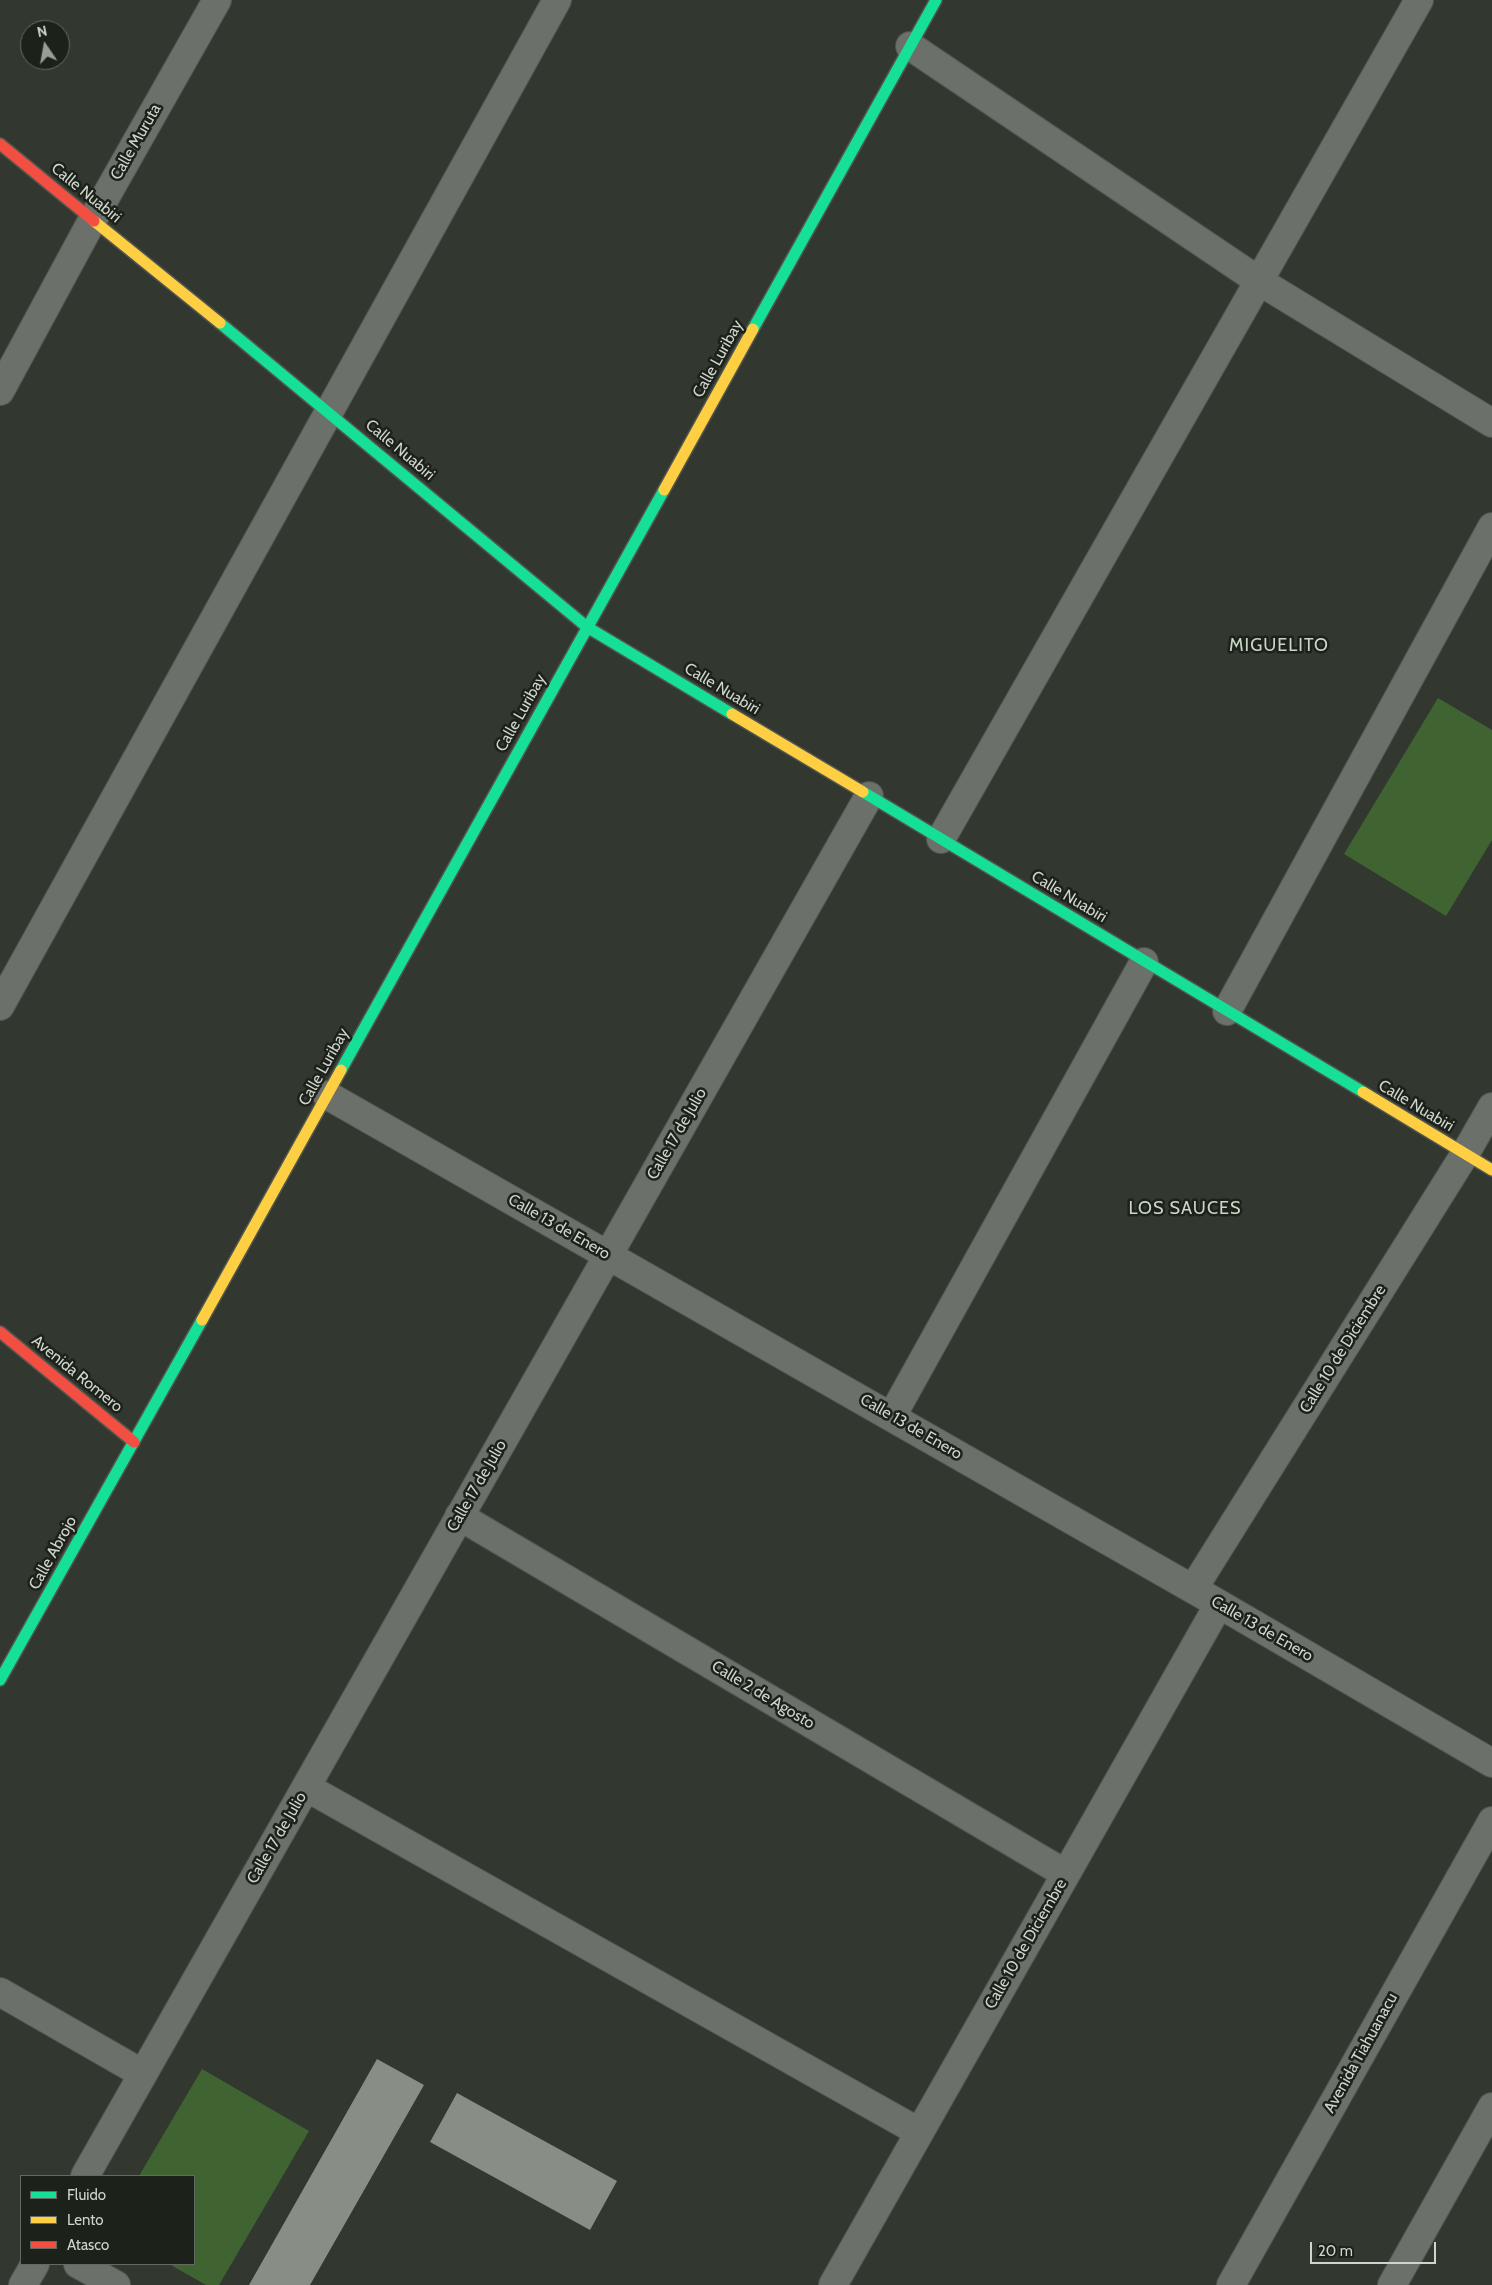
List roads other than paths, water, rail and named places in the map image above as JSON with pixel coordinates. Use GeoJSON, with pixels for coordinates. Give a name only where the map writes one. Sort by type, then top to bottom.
{"type":"FeatureCollection","features":[{"type":"Feature","properties":{"kind":"street","name":"Calle Muruta"},"geometry":{"type":"LineString","coordinates":[[0,391],[93,219],[217,0]]}},
{"type":"Feature","properties":{"kind":"street"},"geometry":{"type":"LineString","coordinates":[[0,1006],[557,0]]}},
{"type":"Feature","properties":{"kind":"street","name":"Calle Luribay"},"geometry":{"type":"LineString","coordinates":[[134,1442],[936,0]]}},
{"type":"Feature","properties":{"kind":"street"},"geometry":{"type":"LineString","coordinates":[[941,839],[1419,0]]}},
{"type":"Feature","properties":{"kind":"street"},"geometry":{"type":"LineString","coordinates":[[910,46],[1259,282],[1492,423]]}},
{"type":"Feature","properties":{"kind":"street","name":"Calle Nuabiri"},"geometry":{"type":"LineString","coordinates":[[0,144],[329,412],[587,627],[1492,1170]]}},
{"type":"Feature","properties":{"kind":"street"},"geometry":{"type":"LineString","coordinates":[[1227,1011],[1492,527]]}},
{"type":"Feature","properties":{"kind":"street","name":"Calle 17 de Julio"},"geometry":{"type":"LineString","coordinates":[[86,2175],[869,796]]}},
{"type":"Feature","properties":{"kind":"street"},"geometry":{"type":"LineString","coordinates":[[892,1416],[1144,962]]}},
{"type":"Feature","properties":{"kind":"street","name":"Calle 13 de Enero"},"geometry":{"type":"LineString","coordinates":[[327,1095],[892,1416],[1492,1763]]}},
{"type":"Feature","properties":{"kind":"street","name":"Calle 10 de Diciembre"},"geometry":{"type":"LineString","coordinates":[[1193,1589],[1465,1154],[1492,1107]]}},
{"type":"Feature","properties":{"kind":"street","name":"Avenida Romero"},"geometry":{"type":"LineString","coordinates":[[0,1332],[134,1442]]}},
{"type":"Feature","properties":{"kind":"street","name":"Calle Abrojo"},"geometry":{"type":"LineString","coordinates":[[0,1680],[134,1442]]}},
{"type":"Feature","properties":{"kind":"street","name":"Calle 2 de Agosto"},"geometry":{"type":"LineString","coordinates":[[459,1516],[1066,1874]]}},
{"type":"Feature","properties":{"kind":"street","name":"Calle 10 de Diciembre"},"geometry":{"type":"LineString","coordinates":[[834,2285],[1219,1604]]}},
{"type":"Feature","properties":{"kind":"street"},"geometry":{"type":"LineString","coordinates":[[306,1787],[919,2132]]}},
{"type":"Feature","properties":{"kind":"street","name":"Avenida Tiahuanacu"},"geometry":{"type":"LineString","coordinates":[[1231,2285],[1492,1821]]}},
{"type":"Feature","properties":{"kind":"street"},"geometry":{"type":"LineString","coordinates":[[0,1992],[143,2074]]}},
{"type":"Feature","properties":{"kind":"street"},"geometry":{"type":"LineString","coordinates":[[1392,2285],[1492,2107]]}},
{"type":"Feature","properties":{"kind":"street"},"geometry":{"type":"LineString","coordinates":[[24,2285],[35,2265]]}},
{"type":"Feature","properties":{"kind":"street"},"geometry":{"type":"LineString","coordinates":[[80,2265],[116,2285]]}},
{"type":"Feature","properties":{"kind":"district","name":"MIGUELITO"},"geometry":{"type":"Point","coordinates":[1279,646]}},
{"type":"Feature","properties":{"kind":"district","name":"LOS SAUCES"},"geometry":{"type":"Point","coordinates":[1185,1209]}}]}
